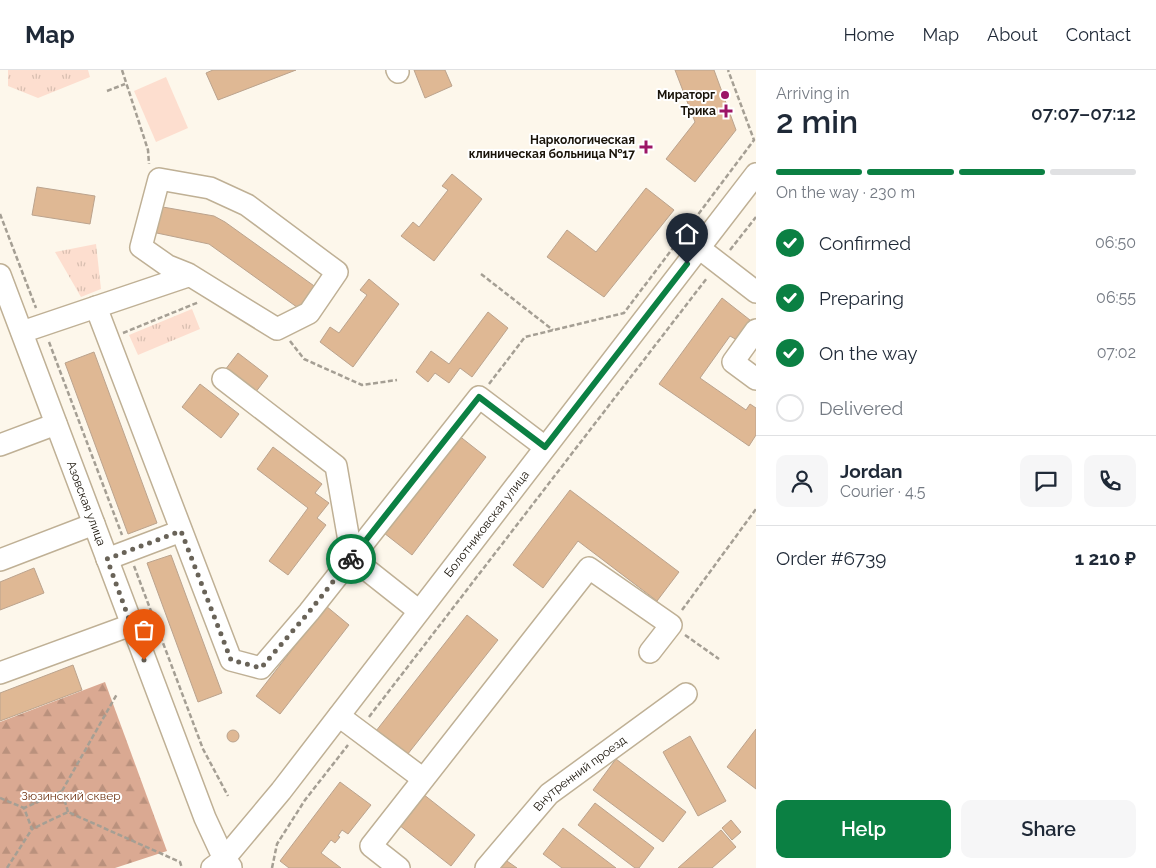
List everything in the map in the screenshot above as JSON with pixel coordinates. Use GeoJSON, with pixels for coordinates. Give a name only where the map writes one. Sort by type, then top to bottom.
{"type":"FeatureCollection","features":[{"type":"Feature","properties":{"kind":"street","name":"Болотниковская улица"},"geometry":{"type":"LineString","coordinates":[[222,865],[756,174]]}},
{"type":"Feature","properties":{"kind":"street"},"geometry":{"type":"LineString","coordinates":[[159,179],[210,188],[247,205],[338,272],[309,313],[277,329],[191,276],[168,266],[141,247],[159,179]]}},
{"type":"Feature","properties":{"kind":"street"},"geometry":{"type":"LineString","coordinates":[[699,248],[756,292]]}},
{"type":"Feature","properties":{"kind":"street","name":"Азовская улица"},"geometry":{"type":"LineString","coordinates":[[0,274],[7,315],[22,332],[222,865]]}},
{"type":"Feature","properties":{"kind":"street"},"geometry":{"type":"LineString","coordinates":[[22,332],[191,276]]}},
{"type":"Feature","properties":{"kind":"street"},"geometry":{"type":"LineString","coordinates":[[96,307],[231,660],[261,668],[309,612],[479,397],[545,447]]}},
{"type":"Feature","properties":{"kind":"street"},"geometry":{"type":"LineString","coordinates":[[756,330],[733,362],[756,379]]}},
{"type":"Feature","properties":{"kind":"street"},"geometry":{"type":"LineString","coordinates":[[223,379],[336,466],[352,558],[419,611]]}},
{"type":"Feature","properties":{"kind":"street"},"geometry":{"type":"LineString","coordinates":[[0,445],[56,424]]}},
{"type":"Feature","properties":{"kind":"street"},"geometry":{"type":"LineString","coordinates":[[0,560],[94,524]]}},
{"type":"Feature","properties":{"kind":"street"},"geometry":{"type":"LineString","coordinates":[[107,559],[181,531]]}},
{"type":"Feature","properties":{"kind":"street"},"geometry":{"type":"LineString","coordinates":[[399,868],[371,846],[422,778],[589,568],[671,625],[650,652]]}},
{"type":"Feature","properties":{"kind":"street"},"geometry":{"type":"LineString","coordinates":[[0,673],[131,625]]}},
{"type":"Feature","properties":{"kind":"street","name":"Внутренний проезд"},"geometry":{"type":"LineString","coordinates":[[486,868],[549,794],[686,694]]}},
{"type":"Feature","properties":{"kind":"street"},"geometry":{"type":"LineString","coordinates":[[338,716],[422,778]]}},
{"type":"Feature","properties":{"kind":"path"},"geometry":{"type":"LineString","coordinates":[[122,70],[148,150],[149,167]]}},
{"type":"Feature","properties":{"kind":"path"},"geometry":{"type":"LineString","coordinates":[[479,397],[525,337],[624,313],[755,138],[728,70]]}},
{"type":"Feature","properties":{"kind":"path"},"geometry":{"type":"LineString","coordinates":[[107,91],[125,84]]}},
{"type":"Feature","properties":{"kind":"path"},"geometry":{"type":"LineString","coordinates":[[0,214],[203,749],[228,796]]}},
{"type":"Feature","properties":{"kind":"path"},"geometry":{"type":"LineString","coordinates":[[272,868],[277,844],[305,800],[756,217]]}},
{"type":"Feature","properties":{"kind":"path"},"geometry":{"type":"LineString","coordinates":[[481,274],[553,330]]}},
{"type":"Feature","properties":{"kind":"path"},"geometry":{"type":"LineString","coordinates":[[108,339],[200,302],[191,276]]}},
{"type":"Feature","properties":{"kind":"path"},"geometry":{"type":"LineString","coordinates":[[280,328],[304,359],[362,386],[397,380]]}},
{"type":"Feature","properties":{"kind":"path"},"geometry":{"type":"LineString","coordinates":[[719,659],[671,625],[756,508]]}},
{"type":"Feature","properties":{"kind":"path"},"geometry":{"type":"LineString","coordinates":[[24,808],[62,791],[117,694]]}},
{"type":"Feature","properties":{"kind":"path"},"geometry":{"type":"LineString","coordinates":[[62,791],[68,812]]}},
{"type":"Feature","properties":{"kind":"path"},"geometry":{"type":"LineString","coordinates":[[0,798],[24,808],[32,829]]}},
{"type":"Feature","properties":{"kind":"path"},"geometry":{"type":"LineString","coordinates":[[7,868],[32,829],[68,812],[180,862],[182,868]]}},
{"type":"Feature","properties":{"kind":"green space"},"geometry":{"type":"Polygon","coordinates":[[[8,70],[88,70],[90,77],[38,98],[8,86],[8,70]]]}},
{"type":"Feature","properties":{"kind":"green space"},"geometry":{"type":"Polygon","coordinates":[[[166,77],[188,128],[156,142],[134,91],[166,77]]]}},
{"type":"Feature","properties":{"kind":"green space"},"geometry":{"type":"Polygon","coordinates":[[[96,244],[101,289],[81,297],[55,252],[96,244]]]}},
{"type":"Feature","properties":{"kind":"green space"},"geometry":{"type":"Polygon","coordinates":[[[192,309],[200,329],[138,355],[129,335],[192,309]]]}},
{"type":"Feature","properties":{"kind":"green space","name":"Зюзинский сквер"},"geometry":{"type":"Polygon","coordinates":[[[105,682],[167,851],[115,868],[0,868],[0,722],[105,682]]]}},
{"type":"Feature","properties":{"kind":"building"},"geometry":{"type":"Polygon","coordinates":[[[213,70],[296,70],[218,100],[206,73],[213,70]]]}},
{"type":"Feature","properties":{"kind":"building"},"geometry":{"type":"Polygon","coordinates":[[[414,70],[445,70],[452,86],[425,98],[414,70]]]}},
{"type":"Feature","properties":{"kind":"building"},"geometry":{"type":"Polygon","coordinates":[[[675,70],[714,70],[736,130],[695,182],[666,159],[695,122],[675,70]]]}},
{"type":"Feature","properties":{"kind":"building"},"geometry":{"type":"Polygon","coordinates":[[[452,174],[482,199],[434,261],[401,236],[413,222],[419,227],[448,190],[442,186],[452,174]]]}},
{"type":"Feature","properties":{"kind":"building"},"geometry":{"type":"Polygon","coordinates":[[[37,187],[95,196],[90,224],[32,215],[37,187]]]}},
{"type":"Feature","properties":{"kind":"building"},"geometry":{"type":"Polygon","coordinates":[[[646,188],[674,210],[604,297],[547,257],[567,230],[596,252],[646,188]]]}},
{"type":"Feature","properties":{"kind":"building"},"geometry":{"type":"Polygon","coordinates":[[[157,206],[214,216],[317,288],[301,310],[209,244],[152,232],[157,206]]]}},
{"type":"Feature","properties":{"kind":"building"},"geometry":{"type":"Polygon","coordinates":[[[369,279],[399,304],[353,367],[320,342],[330,327],[339,333],[367,295],[360,290],[369,279]]]}},
{"type":"Feature","properties":{"kind":"building"},"geometry":{"type":"Polygon","coordinates":[[[722,298],[750,320],[737,340],[730,336],[700,378],[746,410],[750,404],[756,408],[756,435],[749,446],[659,384],[722,298]]]}},
{"type":"Feature","properties":{"kind":"building"},"geometry":{"type":"Polygon","coordinates":[[[488,312],[508,328],[472,377],[460,368],[449,383],[435,373],[428,382],[416,372],[431,351],[449,364],[488,312]]]}},
{"type":"Feature","properties":{"kind":"building"},"geometry":{"type":"Polygon","coordinates":[[[94,352],[157,523],[128,534],[65,363],[94,352]]]}},
{"type":"Feature","properties":{"kind":"building"},"geometry":{"type":"Polygon","coordinates":[[[238,353],[268,376],[255,393],[225,370],[238,353]]]}},
{"type":"Feature","properties":{"kind":"building"},"geometry":{"type":"Polygon","coordinates":[[[200,384],[239,414],[221,438],[182,407],[200,384]]]}},
{"type":"Feature","properties":{"kind":"building"},"geometry":{"type":"Polygon","coordinates":[[[458,435],[486,457],[412,555],[384,533],[458,435]]]}},
{"type":"Feature","properties":{"kind":"building"},"geometry":{"type":"Polygon","coordinates":[[[273,447],[322,484],[315,493],[329,503],[317,518],[326,525],[288,575],[269,561],[308,508],[257,469],[273,447]]]}},
{"type":"Feature","properties":{"kind":"building"},"geometry":{"type":"Polygon","coordinates":[[[570,490],[679,572],[657,601],[578,541],[543,588],[513,565],[570,490]]]}},
{"type":"Feature","properties":{"kind":"building"},"geometry":{"type":"Polygon","coordinates":[[[171,555],[222,693],[198,702],[147,563],[171,555]]]}},
{"type":"Feature","properties":{"kind":"building"},"geometry":{"type":"Polygon","coordinates":[[[34,568],[44,593],[0,610],[0,582],[34,568]]]}},
{"type":"Feature","properties":{"kind":"building"},"geometry":{"type":"Polygon","coordinates":[[[326,606],[349,625],[280,714],[256,696],[326,606]]]}},
{"type":"Feature","properties":{"kind":"building"},"geometry":{"type":"Polygon","coordinates":[[[467,615],[498,640],[407,755],[376,731],[467,615]]]}},
{"type":"Feature","properties":{"kind":"building"},"geometry":{"type":"Polygon","coordinates":[[[73,665],[82,690],[0,721],[0,693],[73,665]]]}},
{"type":"Feature","properties":{"kind":"building"},"geometry":{"type":"Polygon","coordinates":[[[756,729],[756,789],[727,767],[756,729]]]}},
{"type":"Feature","properties":{"kind":"building"},"geometry":{"type":"Polygon","coordinates":[[[235,730],[238,731],[238,741],[231,742],[228,741],[227,734],[228,731],[235,730]]]}},
{"type":"Feature","properties":{"kind":"building"},"geometry":{"type":"Polygon","coordinates":[[[690,736],[726,801],[698,816],[663,752],[690,736]]]}},
{"type":"Feature","properties":{"kind":"building"},"geometry":{"type":"Polygon","coordinates":[[[616,759],[686,812],[663,842],[593,790],[616,759]]]}},
{"type":"Feature","properties":{"kind":"building"},"geometry":{"type":"Polygon","coordinates":[[[340,782],[371,805],[348,834],[342,830],[338,836],[340,837],[335,843],[331,840],[321,853],[341,868],[289,868],[280,861],[340,782]]]}},
{"type":"Feature","properties":{"kind":"building"},"geometry":{"type":"Polygon","coordinates":[[[423,794],[475,835],[451,866],[399,825],[423,794]]]}},
{"type":"Feature","properties":{"kind":"building"},"geometry":{"type":"Polygon","coordinates":[[[595,803],[654,848],[639,868],[635,868],[578,825],[595,803]]]}},
{"type":"Feature","properties":{"kind":"building"},"geometry":{"type":"Polygon","coordinates":[[[731,820],[741,832],[732,840],[722,828],[731,820]]]}},
{"type":"Feature","properties":{"kind":"building"},"geometry":{"type":"Polygon","coordinates":[[[563,828],[616,868],[562,868],[543,854],[563,828]]]}},
{"type":"Feature","properties":{"kind":"building"},"geometry":{"type":"Polygon","coordinates":[[[721,830],[736,847],[712,868],[678,868],[721,830]]]}},
{"type":"Feature","properties":{"kind":"building"},"geometry":{"type":"Polygon","coordinates":[[[504,859],[517,868],[497,868],[504,859]]]}},
{"type":"Feature","properties":{"kind":"way so far"},"geometry":{"type":"LineString","coordinates":[[144,660],[107,559],[181,531],[231,660],[261,668],[351,559]]}},
{"type":"Feature","properties":{"kind":"place","name":"Мираторг"},"geometry":{"type":"Point","coordinates":[725,95]}},
{"type":"Feature","properties":{"kind":"place","name":"Трика"},"geometry":{"type":"Point","coordinates":[726,111]}},
{"type":"Feature","properties":{"kind":"place","name":"Наркологическая клиническая больница №17"},"geometry":{"type":"Point","coordinates":[646,147]}},
{"type":"Feature","properties":{"kind":"route"},"geometry":{"type":"LineString","coordinates":[[351,559],[479,397],[545,447],[687,264]]}}]}
